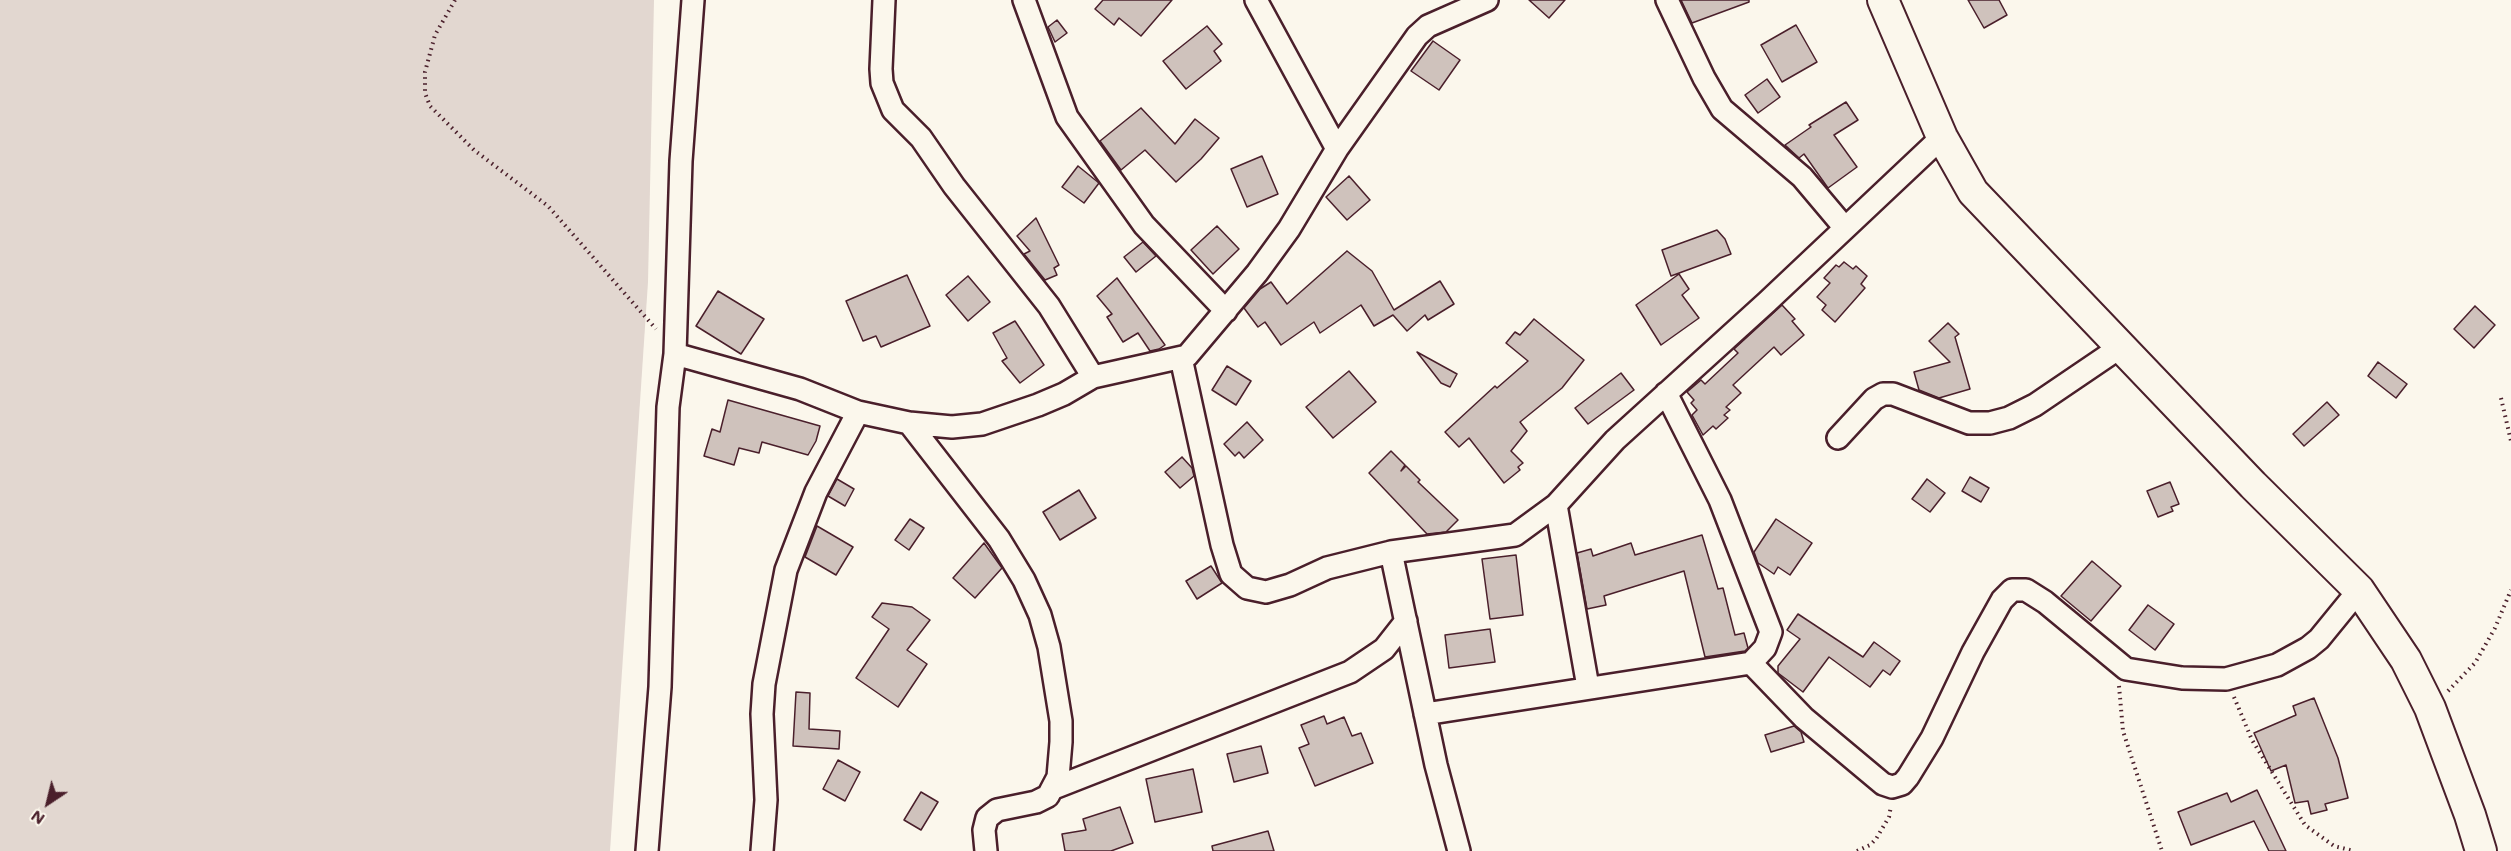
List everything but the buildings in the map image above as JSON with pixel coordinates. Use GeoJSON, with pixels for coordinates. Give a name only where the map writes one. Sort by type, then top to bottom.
{"type":"FeatureCollection","features":[{"type":"Feature","properties":{"kind":"street"},"geometry":{"type":"LineString","coordinates":[[646,851],[660,687],[668,407],[675,354],[681,161],[693,0]]}},
{"type":"Feature","properties":{"kind":"street"},"geometry":{"type":"LineString","coordinates":[[884,0],[882,83],[893,110],[921,138],[954,186],[1049,306],[1093,377]]}},
{"type":"Feature","properties":{"kind":"street"},"geometry":{"type":"LineString","coordinates":[[1024,0],[1067,117],[1144,225],[1226,311]]}},
{"type":"Feature","properties":{"kind":"street"},"geometry":{"type":"LineString","coordinates":[[1256,0],[1337,148]]}},
{"type":"Feature","properties":{"kind":"street"},"geometry":{"type":"LineString","coordinates":[[675,354],[800,389],[858,412],[909,423],[952,428],[982,424],[1047,401],[1093,377],[1181,358],[1191,353],[1289,229],[1337,148],[1417,36],[1428,26],[1487,0]]}},
{"type":"Feature","properties":{"kind":"street"},"geometry":{"type":"LineString","coordinates":[[1667,0],[1704,78],[1722,109],[1802,177],[1845,228]]}},
{"type":"Feature","properties":{"kind":"street"},"geometry":{"type":"LineString","coordinates":[[1883,0],[1942,137],[1973,192],[2253,485],[2359,590],[2406,660],[2430,708],[2481,851]]}},
{"type":"Feature","properties":{"kind":"street"},"geometry":{"type":"LineString","coordinates":[[1181,358],[1222,545],[1235,580],[1253,591],[1266,592],[1290,585],[1327,568],[1391,552],[1515,535],[1556,505],[1615,440],[1942,137]]}},
{"type":"Feature","properties":{"kind":"street"},"geometry":{"type":"LineString","coordinates":[[1838,438],[1874,399],[1883,394],[1893,394],[1969,423],[1990,423],[2009,418],[2044,400],[2122,346]]}},
{"type":"Feature","properties":{"kind":"street"},"geometry":{"type":"LineString","coordinates":[[1425,714],[1751,663],[1765,648],[1771,632],[1720,500],[1666,393]]}},
{"type":"Feature","properties":{"kind":"street"},"geometry":{"type":"LineString","coordinates":[[762,851],[766,800],[762,714],[765,684],[786,570],[816,492],[858,412]]}},
{"type":"Feature","properties":{"kind":"street"},"geometry":{"type":"LineString","coordinates":[[909,423],[999,538],[1024,580],[1040,615],[1049,647],[1061,722],[1058,777],[1048,796],[1036,802],[998,810],[987,818],[984,830],[986,851]]}},
{"type":"Feature","properties":{"kind":"street"},"geometry":{"type":"LineString","coordinates":[[1556,505],[1588,687]]}},
{"type":"Feature","properties":{"kind":"street"},"geometry":{"type":"LineString","coordinates":[[1391,552],[1436,765],[1459,851]]}},
{"type":"Feature","properties":{"kind":"street"},"geometry":{"type":"LineString","coordinates":[[1751,663],[1804,718],[1883,784],[1892,787],[1902,784],[1926,748],[2002,600],[2012,590],[2026,590],[2044,602],[2117,664],[2139,672],[2182,678],[2226,679],[2277,665],[2308,648],[2319,639],[2359,590]]}},
{"type":"Feature","properties":{"kind":"street"},"geometry":{"type":"LineString","coordinates":[[1054,788],[1350,672],[1384,649],[1406,621]]}},
{"type":"Feature","properties":{"kind":"path"},"geometry":{"type":"LineString","coordinates":[[455,0],[435,34],[425,72],[425,93],[430,106],[474,150],[549,206],[656,328],[675,354]]}},
{"type":"Feature","properties":{"kind":"path"},"geometry":{"type":"LineString","coordinates":[[2501,398],[2511,441]]}},
{"type":"Feature","properties":{"kind":"path"},"geometry":{"type":"LineString","coordinates":[[2430,708],[2475,663],[2495,628],[2511,590]]}},
{"type":"Feature","properties":{"kind":"path"},"geometry":{"type":"LineString","coordinates":[[2117,664],[2123,731],[2162,851]]}},
{"type":"Feature","properties":{"kind":"path"},"geometry":{"type":"LineString","coordinates":[[2226,679],[2253,740],[2305,825],[2334,846],[2354,851]]}},
{"type":"Feature","properties":{"kind":"path"},"geometry":{"type":"LineString","coordinates":[[1857,851],[1870,846],[1883,829],[1889,817],[1892,787]]}},
{"type":"Feature","properties":{"kind":"shaded area"},"geometry":{"type":"Polygon","coordinates":[[[0,0],[654,0],[648,282],[610,851],[0,851],[0,0]]]}}]}
